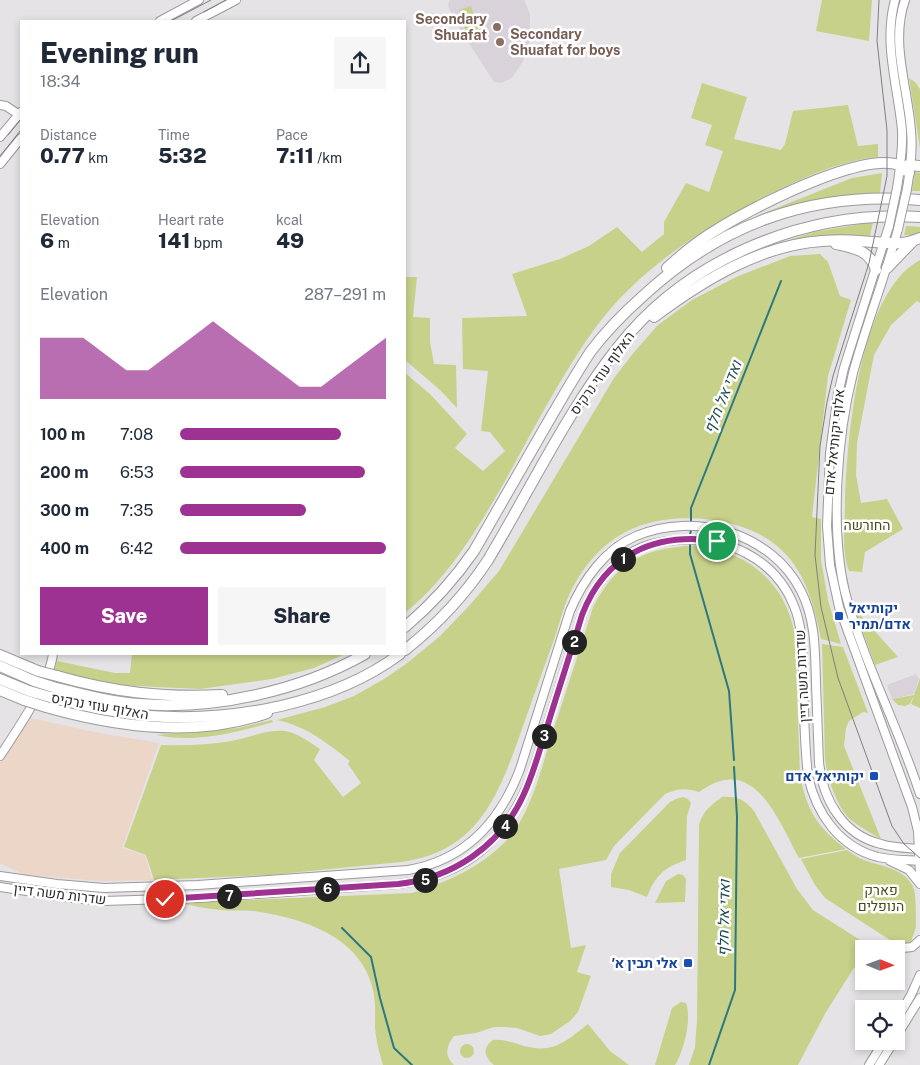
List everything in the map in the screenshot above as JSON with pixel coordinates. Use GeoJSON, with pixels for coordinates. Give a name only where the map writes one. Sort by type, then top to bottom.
{"type":"FeatureCollection","features":[{"type":"Feature","properties":{"kind":"highway"},"geometry":{"type":"LineString","coordinates":[[629,308],[686,251],[717,229],[747,212],[784,194],[839,172],[888,162],[907,168]]}},
{"type":"Feature","properties":{"kind":"highway","name":"האלוף עוזי נרקיס"},"geometry":{"type":"LineString","coordinates":[[406,626],[444,591],[461,570],[582,366],[608,330],[629,308],[670,272],[725,236],[758,221],[818,205],[846,200],[882,198],[920,200]]}},
{"type":"Feature","properties":{"kind":"highway","name":"האלוף עוזי נרקיס"},"geometry":{"type":"LineString","coordinates":[[406,649],[439,621],[475,581],[592,383],[635,330],[679,289],[711,267],[741,251],[774,237],[842,220],[875,217],[920,217]]}},
{"type":"Feature","properties":{"kind":"highway"},"geometry":{"type":"LineString","coordinates":[[635,330],[720,274],[775,250],[801,243],[823,241],[858,240],[889,243],[916,240]]}},
{"type":"Feature","properties":{"kind":"highway"},"geometry":{"type":"LineString","coordinates":[[887,268],[916,240]]}},
{"type":"Feature","properties":{"kind":"highway"},"geometry":{"type":"LineString","coordinates":[[823,241],[863,251],[870,258],[876,270]]}},
{"type":"Feature","properties":{"kind":"highway"},"geometry":{"type":"LineString","coordinates":[[0,655],[57,676],[105,688],[152,695],[212,695],[272,691]]}},
{"type":"Feature","properties":{"kind":"highway","name":"האלוף עוזי נרקיס"},"geometry":{"type":"LineString","coordinates":[[29,691],[53,687],[123,702],[161,705],[210,702],[272,691],[312,679],[363,655]]}},
{"type":"Feature","properties":{"kind":"highway","name":"האלוף עוזי נרקיס"},"geometry":{"type":"LineString","coordinates":[[0,679],[29,691],[48,702],[122,713],[175,716],[216,715],[252,711],[303,700],[350,684],[398,655]]}},
{"type":"Feature","properties":{"kind":"highway","name":"האלוף עוזי נרקיס"},"geometry":{"type":"LineString","coordinates":[[0,666],[29,691]]}},
{"type":"Feature","properties":{"kind":"highway"},"geometry":{"type":"LineString","coordinates":[[0,690],[29,691]]}},
{"type":"Feature","properties":{"kind":"street"},"geometry":{"type":"LineString","coordinates":[[162,20],[200,0]]}},
{"type":"Feature","properties":{"kind":"street"},"geometry":{"type":"LineString","coordinates":[[198,20],[236,0]]}},
{"type":"Feature","properties":{"kind":"street","name":"אלוף יקותיאל אדם"},"geometry":{"type":"LineString","coordinates":[[895,0],[891,17],[890,48],[907,168],[897,188],[889,226],[887,268],[854,371],[844,415],[840,462],[838,538],[843,580],[855,622],[920,794]]}},
{"type":"Feature","properties":{"kind":"street","name":"אלוף יקותיאל אדם"},"geometry":{"type":"LineString","coordinates":[[905,0],[901,18],[900,47],[911,130],[906,189],[898,228],[876,270],[844,368],[834,414],[830,453],[828,539],[832,578],[839,607],[912,807],[918,831],[920,876]]}},
{"type":"Feature","properties":{"kind":"street"},"geometry":{"type":"LineString","coordinates":[[0,105],[6,106],[20,114],[0,138]]}},
{"type":"Feature","properties":{"kind":"street"},"geometry":{"type":"LineString","coordinates":[[0,164],[20,139]]}},
{"type":"Feature","properties":{"kind":"street","name":"שדרות משה דיין"},"geometry":{"type":"LineString","coordinates":[[0,876],[87,887],[173,886],[397,872],[420,868],[450,856],[486,829],[500,812],[511,792],[570,611],[588,577],[608,555],[636,536],[663,528],[694,526],[731,532],[754,542],[774,557],[796,583],[806,602],[814,628],[819,763],[824,791],[834,810],[853,830],[874,842],[896,847],[919,849]]}},
{"type":"Feature","properties":{"kind":"street","name":"שדרות משה דיין"},"geometry":{"type":"LineString","coordinates":[[0,887],[86,900],[165,899],[398,884],[423,881],[456,867],[487,846],[504,828],[522,798],[535,765],[582,615],[598,584],[616,564],[641,548],[665,541],[694,539],[727,544],[748,553],[775,575],[790,596],[801,630],[807,764],[812,795],[819,810],[837,833],[861,850],[876,856],[920,861]]}},
{"type":"Feature","properties":{"kind":"street"},"geometry":{"type":"LineString","coordinates":[[0,756],[30,709],[50,668],[53,655]]}},
{"type":"Feature","properties":{"kind":"street"},"geometry":{"type":"LineString","coordinates":[[896,847],[920,861]]}},
{"type":"Feature","properties":{"kind":"street"},"geometry":{"type":"LineString","coordinates":[[876,856],[907,868],[920,884]]}},
{"type":"Feature","properties":{"kind":"street"},"geometry":{"type":"LineString","coordinates":[[905,948],[912,947],[920,940]]}},
{"type":"Feature","properties":{"kind":"street"},"geometry":{"type":"LineString","coordinates":[[905,1005],[920,975]]}},
{"type":"Feature","properties":{"kind":"street"},"geometry":{"type":"LineString","coordinates":[[905,1022],[920,998]]}},
{"type":"Feature","properties":{"kind":"street"},"geometry":{"type":"LineString","coordinates":[[869,1065],[878,1050]]}},
{"type":"Feature","properties":{"kind":"street"},"geometry":{"type":"LineString","coordinates":[[879,1065],[888,1050]]}},
{"type":"Feature","properties":{"kind":"shaded area"},"geometry":{"type":"Polygon","coordinates":[[[449,0],[524,0],[530,14],[530,40],[523,61],[512,78],[501,83],[494,82],[461,31],[448,6],[449,0]]]}},
{"type":"Feature","properties":{"kind":"shaded area"},"geometry":{"type":"Polygon","coordinates":[[[916,674],[919,679],[914,694],[892,699],[887,685],[916,674]]]}},
{"type":"Feature","properties":{"kind":"shaded area"},"geometry":{"type":"Polygon","coordinates":[[[31,718],[94,732],[159,743],[122,848],[145,855],[152,880],[102,881],[25,875],[0,863],[0,763],[31,718]]]}},
{"type":"Feature","properties":{"kind":"green space"},"geometry":{"type":"Polygon","coordinates":[[[822,0],[872,0],[869,41],[816,31],[822,0]]]}},
{"type":"Feature","properties":{"kind":"green space"},"geometry":{"type":"Polygon","coordinates":[[[471,6],[480,36],[468,40],[459,10],[471,6]]]}},
{"type":"Feature","properties":{"kind":"green space"},"geometry":{"type":"Polygon","coordinates":[[[909,78],[920,89],[920,148],[909,78]]]}},
{"type":"Feature","properties":{"kind":"green space"},"geometry":{"type":"Polygon","coordinates":[[[702,83],[747,97],[734,139],[781,150],[785,144],[793,111],[848,105],[858,146],[878,144],[878,157],[862,159],[829,168],[797,181],[751,204],[685,243],[664,258],[626,292],[593,331],[568,369],[470,539],[434,586],[406,612],[406,374],[430,394],[467,434],[455,448],[483,471],[505,451],[490,432],[481,431],[488,371],[463,369],[462,318],[527,316],[512,274],[560,259],[589,246],[617,227],[642,252],[664,234],[664,222],[686,183],[709,192],[723,151],[705,145],[712,125],[691,118],[702,83]]]}},
{"type":"Feature","properties":{"kind":"green space"},"geometry":{"type":"Polygon","coordinates":[[[915,172],[920,173],[920,191],[912,191],[915,172]]]}},
{"type":"Feature","properties":{"kind":"green space"},"geometry":{"type":"Polygon","coordinates":[[[882,173],[880,194],[843,196],[819,200],[756,216],[852,178],[882,173]]]}},
{"type":"Feature","properties":{"kind":"green space"},"geometry":{"type":"Polygon","coordinates":[[[873,222],[870,236],[813,236],[768,247],[814,232],[873,222]]]}},
{"type":"Feature","properties":{"kind":"green space"},"geometry":{"type":"Polygon","coordinates":[[[906,226],[920,227],[920,234],[917,236],[904,235],[906,226]]]}},
{"type":"Feature","properties":{"kind":"green space"},"geometry":{"type":"Polygon","coordinates":[[[820,254],[828,262],[840,296],[851,300],[828,376],[812,517],[821,519],[821,560],[828,600],[841,644],[821,639],[817,619],[804,582],[796,567],[785,553],[771,541],[754,532],[716,520],[680,519],[647,523],[620,535],[608,544],[597,553],[579,577],[566,602],[513,753],[494,797],[482,816],[467,833],[450,846],[428,856],[401,862],[270,875],[154,880],[146,855],[124,847],[161,745],[214,743],[238,740],[265,732],[285,731],[299,736],[320,749],[314,760],[343,797],[361,783],[348,764],[350,761],[333,748],[297,726],[277,720],[325,707],[354,696],[384,679],[439,637],[468,607],[499,571],[614,378],[658,325],[692,300],[736,277],[790,256],[820,254]]]}},
{"type":"Feature","properties":{"kind":"green space","name":"החורשה"},"geometry":{"type":"Polygon","coordinates":[[[920,260],[920,303],[917,301],[891,325],[874,355],[857,443],[856,475],[861,503],[887,499],[903,529],[865,552],[862,572],[849,571],[844,546],[846,476],[853,407],[860,370],[882,303],[899,277],[920,260]]]}},
{"type":"Feature","properties":{"kind":"green space"},"geometry":{"type":"Polygon","coordinates":[[[406,277],[417,277],[413,317],[430,318],[430,342],[434,364],[456,365],[457,408],[440,390],[406,361],[406,277]]]}},
{"type":"Feature","properties":{"kind":"green space"},"geometry":{"type":"Polygon","coordinates":[[[699,545],[734,555],[749,563],[774,586],[783,600],[795,635],[800,774],[803,787],[810,808],[821,826],[846,849],[799,858],[773,810],[762,795],[749,785],[735,780],[718,782],[699,792],[682,789],[665,794],[614,846],[606,860],[559,869],[571,948],[586,945],[577,972],[591,976],[578,1012],[570,1021],[551,1034],[540,1036],[517,1028],[494,1027],[476,1033],[454,1036],[449,1043],[447,1055],[454,1065],[383,1065],[375,1033],[373,991],[365,968],[341,942],[325,932],[308,924],[272,914],[215,909],[178,903],[412,893],[450,879],[473,867],[505,842],[514,832],[528,806],[593,607],[603,590],[613,577],[636,559],[664,549],[699,545]]]}},
{"type":"Feature","properties":{"kind":"green space"},"geometry":{"type":"Polygon","coordinates":[[[854,608],[898,657],[875,665],[854,608]]]}},
{"type":"Feature","properties":{"kind":"green space"},"geometry":{"type":"Polygon","coordinates":[[[822,644],[843,647],[868,713],[863,712],[849,721],[846,728],[844,746],[881,839],[858,826],[846,815],[837,801],[828,776],[825,760],[822,644]]]}},
{"type":"Feature","properties":{"kind":"green space"},"geometry":{"type":"Polygon","coordinates":[[[132,655],[343,655],[314,668],[272,679],[200,689],[114,685],[54,671],[57,661],[115,673],[130,673],[132,655]]]}},
{"type":"Feature","properties":{"kind":"green space"},"geometry":{"type":"Polygon","coordinates":[[[920,678],[920,708],[911,704],[920,678]]]}},
{"type":"Feature","properties":{"kind":"green space"},"geometry":{"type":"Polygon","coordinates":[[[914,695],[910,704],[905,706],[898,705],[892,699],[914,695]]]}},
{"type":"Feature","properties":{"kind":"green space"},"geometry":{"type":"Polygon","coordinates":[[[272,720],[273,722],[259,726],[215,736],[186,738],[156,735],[238,728],[272,720]]]}},
{"type":"Feature","properties":{"kind":"green space"},"geometry":{"type":"Polygon","coordinates":[[[683,797],[691,803],[687,816],[686,860],[671,866],[661,873],[647,897],[629,890],[611,887],[611,874],[620,853],[670,802],[683,797]]]}},
{"type":"Feature","properties":{"kind":"green space"},"geometry":{"type":"Polygon","coordinates":[[[722,797],[732,797],[747,804],[754,811],[797,889],[813,910],[860,940],[855,940],[855,966],[826,1012],[798,1065],[689,1065],[695,1047],[697,1020],[699,825],[703,816],[722,797]]]}},
{"type":"Feature","properties":{"kind":"green space","name":"פארק הנופלים"},"geometry":{"type":"Polygon","coordinates":[[[847,850],[862,859],[899,872],[910,882],[915,892],[916,927],[911,943],[905,943],[905,940],[890,940],[825,898],[815,885],[801,859],[847,850]]]}},
{"type":"Feature","properties":{"kind":"green space"},"geometry":{"type":"Polygon","coordinates":[[[678,874],[683,875],[686,879],[685,902],[655,903],[666,881],[678,874]]]}},
{"type":"Feature","properties":{"kind":"green space"},"geometry":{"type":"Polygon","coordinates":[[[681,1002],[686,1003],[688,1026],[681,1051],[675,1065],[655,1065],[672,1008],[681,1002]]]}},
{"type":"Feature","properties":{"kind":"green space"},"geometry":{"type":"Polygon","coordinates":[[[588,1024],[610,1051],[629,1065],[494,1065],[486,1056],[487,1046],[493,1040],[534,1048],[552,1047],[566,1041],[588,1024]]]}},
{"type":"Feature","properties":{"kind":"green space"},"geometry":{"type":"Polygon","coordinates":[[[464,1044],[470,1044],[474,1051],[470,1058],[464,1058],[460,1054],[460,1048],[464,1044]]]}},
{"type":"Feature","properties":{"kind":"waterway","name":"ואדי אל חלף"},"geometry":{"type":"LineString","coordinates":[[691,522],[691,508],[781,281]]}},
{"type":"Feature","properties":{"kind":"waterway","name":"ואדי אל חלף"},"geometry":{"type":"LineString","coordinates":[[690,535],[691,530]]}},
{"type":"Feature","properties":{"kind":"waterway","name":"ואדי אל חלף"},"geometry":{"type":"LineString","coordinates":[[690,543],[690,554],[729,691],[734,760]]}},
{"type":"Feature","properties":{"kind":"waterway","name":"ואדי אל חלף"},"geometry":{"type":"LineString","coordinates":[[709,1065],[735,990],[737,817],[734,767]]}},
{"type":"Feature","properties":{"kind":"waterway"},"geometry":{"type":"LineString","coordinates":[[342,928],[371,957],[394,1048],[412,1065]]}},
{"type":"Feature","properties":{"kind":"tram line"},"geometry":{"type":"LineString","coordinates":[[173,20],[211,0]]}},
{"type":"Feature","properties":{"kind":"tram line"},"geometry":{"type":"LineString","coordinates":[[204,12],[226,0]]}},
{"type":"Feature","properties":{"kind":"tram line"},"geometry":{"type":"LineString","coordinates":[[879,0],[877,41],[887,130],[887,176],[869,263],[833,376],[827,402],[820,446],[815,555],[821,607],[838,678],[892,826],[904,844],[920,858]]}},
{"type":"Feature","properties":{"kind":"tram line"},"geometry":{"type":"LineString","coordinates":[[8,135],[20,120]]}},
{"type":"Feature","properties":{"kind":"tram line"},"geometry":{"type":"LineString","coordinates":[[0,156],[20,131]]}},
{"type":"Feature","properties":{"kind":"place","name":"Secondary Shuafat"},"geometry":{"type":"Point","coordinates":[497,27]}},
{"type":"Feature","properties":{"kind":"place","name":"Secondary Shuafat for boys"},"geometry":{"type":"Point","coordinates":[500,42]}},
{"type":"Feature","properties":{"kind":"place","name":"יקותיאל אדם/תמיר"},"geometry":{"type":"Point","coordinates":[839,616]}},
{"type":"Feature","properties":{"kind":"place","name":"יקותיאל אדם"},"geometry":{"type":"Point","coordinates":[874,776]}},
{"type":"Feature","properties":{"kind":"place","name":"אלי תבין א׳"},"geometry":{"type":"Point","coordinates":[688,963]}},
{"type":"Feature","properties":{"kind":"route"},"geometry":{"type":"LineString","coordinates":[[165,899],[423,881],[456,867],[480,852],[504,828],[522,798],[538,757],[582,615],[598,584],[616,564],[641,548],[665,541],[694,539],[717,541]]}}]}
